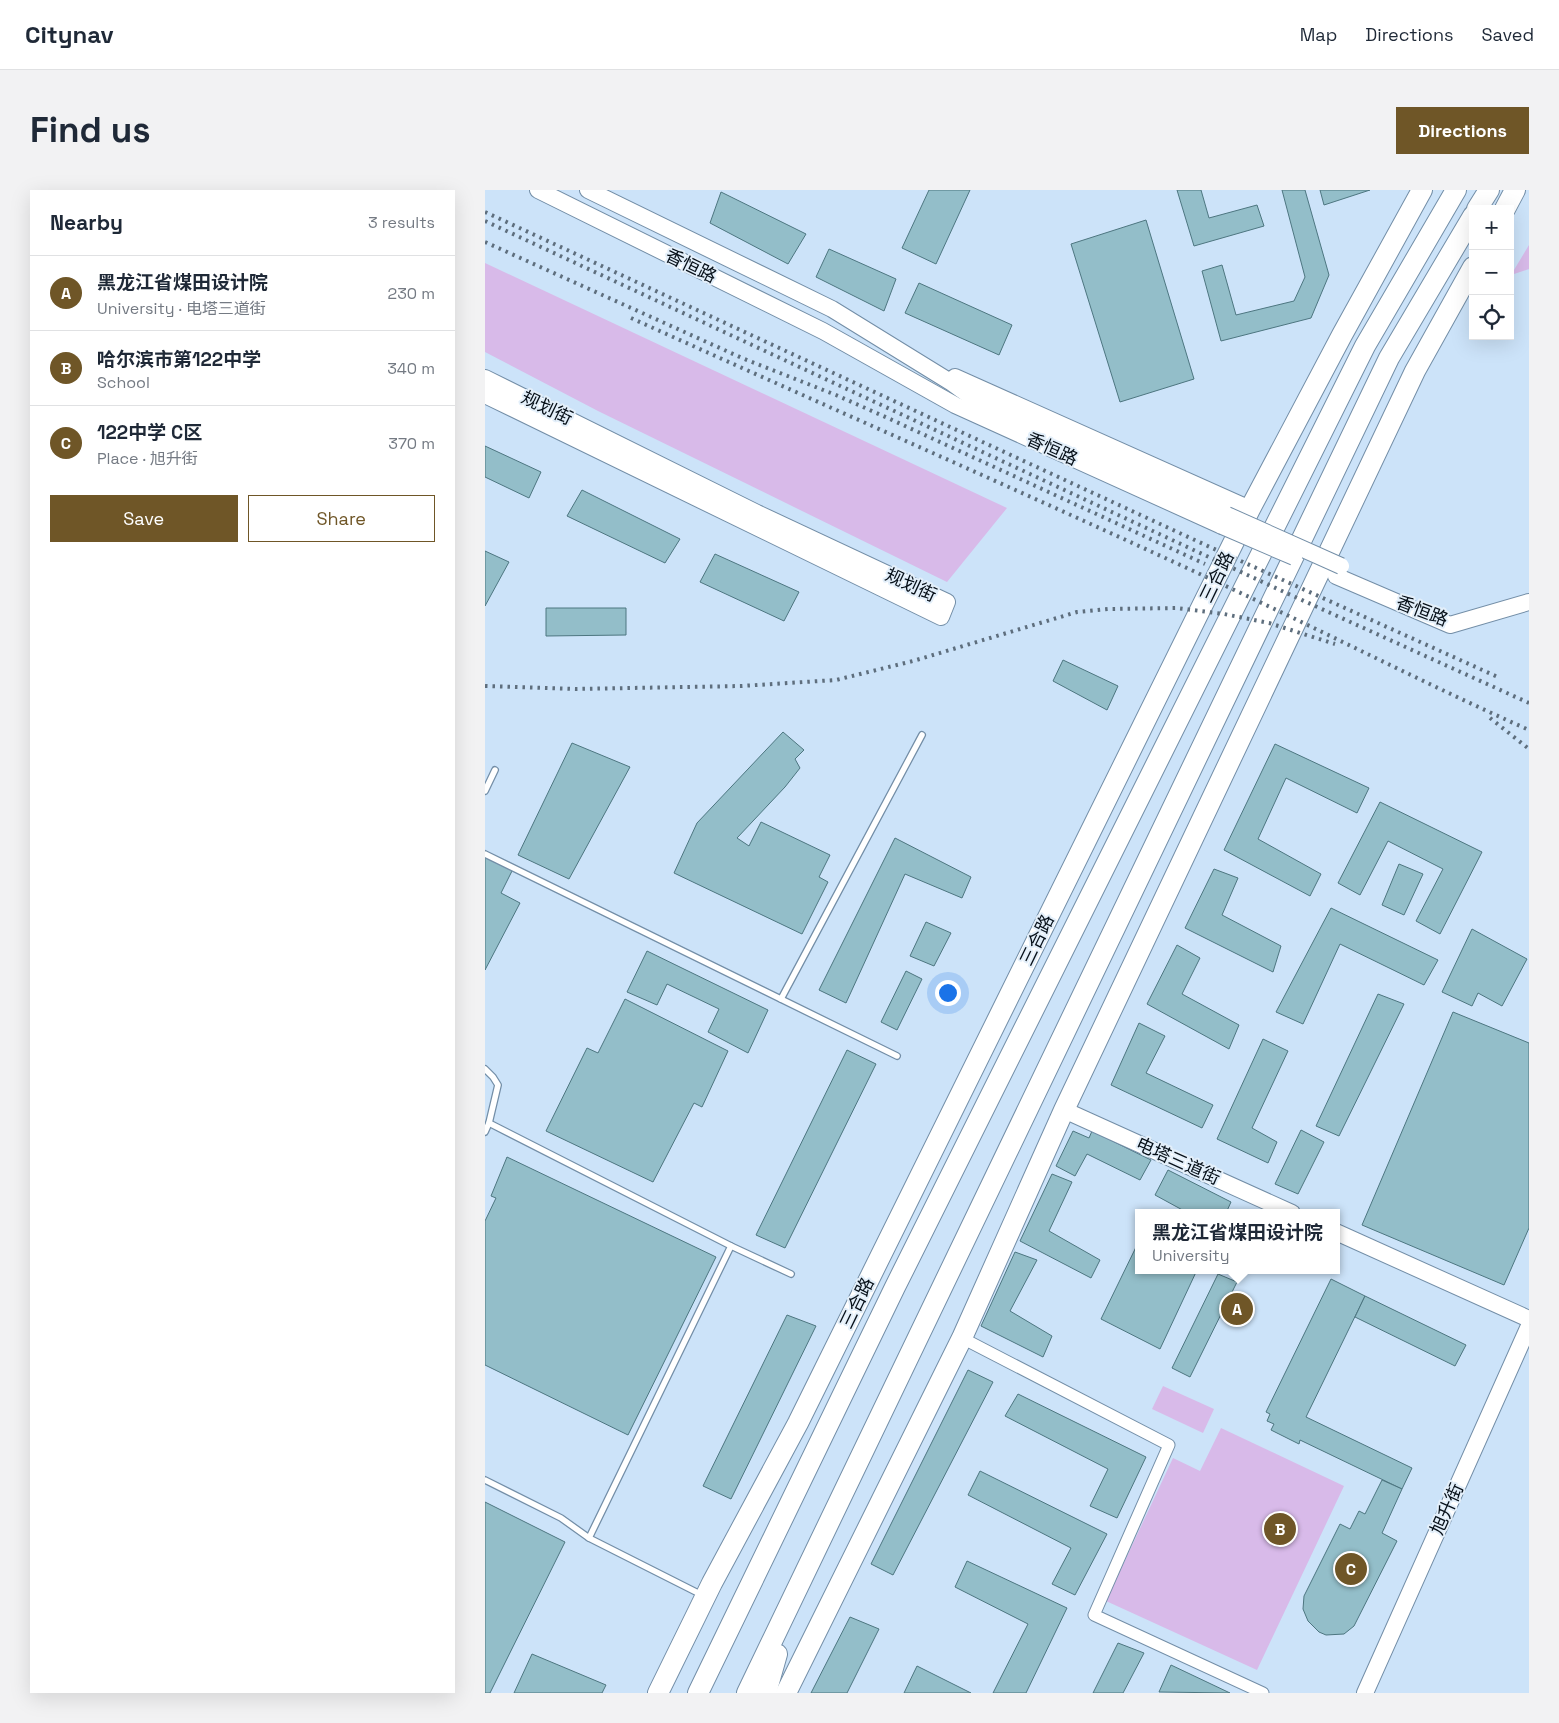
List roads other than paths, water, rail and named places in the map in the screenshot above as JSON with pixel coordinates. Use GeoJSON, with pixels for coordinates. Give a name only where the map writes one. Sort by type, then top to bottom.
{"type":"FeatureCollection","features":[{"type":"Feature","properties":{"kind":"highway","name":"三合路"},"geometry":{"type":"LineString","coordinates":[[658,1693],[798,1422],[1250,509],[1342,335],[1422,190]]}},
{"type":"Feature","properties":{"kind":"highway"},"geometry":{"type":"LineString","coordinates":[[698,1693],[895,1287],[1365,346],[1456,190]]}},
{"type":"Feature","properties":{"kind":"highway"},"geometry":{"type":"LineString","coordinates":[[1480,205],[1489,190]]}},
{"type":"Feature","properties":{"kind":"highway"},"geometry":{"type":"LineString","coordinates":[[1507,205],[1515,190]]}},
{"type":"Feature","properties":{"kind":"highway"},"geometry":{"type":"LineString","coordinates":[[747,1693],[1389,358],[1469,223]]}},
{"type":"Feature","properties":{"kind":"highway"},"geometry":{"type":"LineString","coordinates":[[785,1693],[962,1338],[1064,1110],[1415,371],[1469,274]]}},
{"type":"Feature","properties":{"kind":"highway"},"geometry":{"type":"LineString","coordinates":[[798,1422],[895,1287]]}},
{"type":"Feature","properties":{"kind":"highway"},"geometry":{"type":"LineString","coordinates":[[766,1693],[790,1605]]}},
{"type":"Feature","properties":{"kind":"main road","name":"香恒路"},"geometry":{"type":"LineString","coordinates":[[538,190],[823,330],[955,405],[1225,520],[1339,571],[1451,626],[1457,622],[1529,602]]}},
{"type":"Feature","properties":{"kind":"main road","name":"香恒路"},"geometry":{"type":"LineString","coordinates":[[588,190],[832,308],[970,396],[1225,520]]}},
{"type":"Feature","properties":{"kind":"main road"},"geometry":{"type":"LineString","coordinates":[[907,355],[1250,509]]}},
{"type":"Feature","properties":{"kind":"main road","name":"规划街"},"geometry":{"type":"LineString","coordinates":[[485,378],[757,512],[947,602],[941,617],[485,394]]}},
{"type":"Feature","properties":{"kind":"main road","name":"电塔三道街"},"geometry":{"type":"LineString","coordinates":[[1064,1110],[1283,1209]]}},
{"type":"Feature","properties":{"kind":"main road"},"geometry":{"type":"LineString","coordinates":[[1340,1234],[1529,1319]]}},
{"type":"Feature","properties":{"kind":"main road","name":"旭升街"},"geometry":{"type":"LineString","coordinates":[[1365,1693],[1529,1326]]}},
{"type":"Feature","properties":{"kind":"street"},"geometry":{"type":"LineString","coordinates":[[962,1338],[1169,1444],[1094,1615],[1263,1693]]}},
{"type":"Feature","properties":{"kind":"lane"},"geometry":{"type":"LineString","coordinates":[[781,999],[922,735]]}},
{"type":"Feature","properties":{"kind":"lane"},"geometry":{"type":"LineString","coordinates":[[485,791],[495,770]]}},
{"type":"Feature","properties":{"kind":"lane"},"geometry":{"type":"LineString","coordinates":[[485,854],[897,1056]]}},
{"type":"Feature","properties":{"kind":"lane"},"geometry":{"type":"LineString","coordinates":[[485,1069],[498,1085],[485,1132]]}},
{"type":"Feature","properties":{"kind":"lane"},"geometry":{"type":"LineString","coordinates":[[489,1123],[731,1246],[791,1274]]}},
{"type":"Feature","properties":{"kind":"lane"},"geometry":{"type":"LineString","coordinates":[[589,1538],[731,1246]]}},
{"type":"Feature","properties":{"kind":"lane"},"geometry":{"type":"LineString","coordinates":[[485,1480],[561,1518],[589,1538],[706,1597]]}},
{"type":"Feature","properties":{"kind":"railway"},"geometry":{"type":"LineString","coordinates":[[485,212],[1212,548],[1500,678]]}},
{"type":"Feature","properties":{"kind":"railway"},"geometry":{"type":"LineString","coordinates":[[485,221],[1282,591],[1529,703]]}},
{"type":"Feature","properties":{"kind":"railway"},"geometry":{"type":"LineString","coordinates":[[485,242],[742,358],[836,395],[890,419],[1205,564]]}},
{"type":"Feature","properties":{"kind":"railway"},"geometry":{"type":"LineString","coordinates":[[631,318],[1131,542],[1529,730]]}},
{"type":"Feature","properties":{"kind":"railway"},"geometry":{"type":"LineString","coordinates":[[485,686],[575,689],[741,686],[836,680],[913,661],[1077,612],[1108,609],[1177,608],[1224,614],[1269,623],[1335,644]]}},
{"type":"Feature","properties":{"kind":"railway"},"geometry":{"type":"LineString","coordinates":[[1490,718],[1529,749]]}},
{"type":"Feature","properties":{"kind":"place","name":"黑龙江省煤田设计院"},"geometry":{"type":"Point","coordinates":[1237,1309]}},
{"type":"Feature","properties":{"kind":"place","name":"哈尔滨市第122中学"},"geometry":{"type":"Point","coordinates":[1280,1529]}},
{"type":"Feature","properties":{"kind":"place","name":"122中学 C区"},"geometry":{"type":"Point","coordinates":[1351,1569]}}]}
